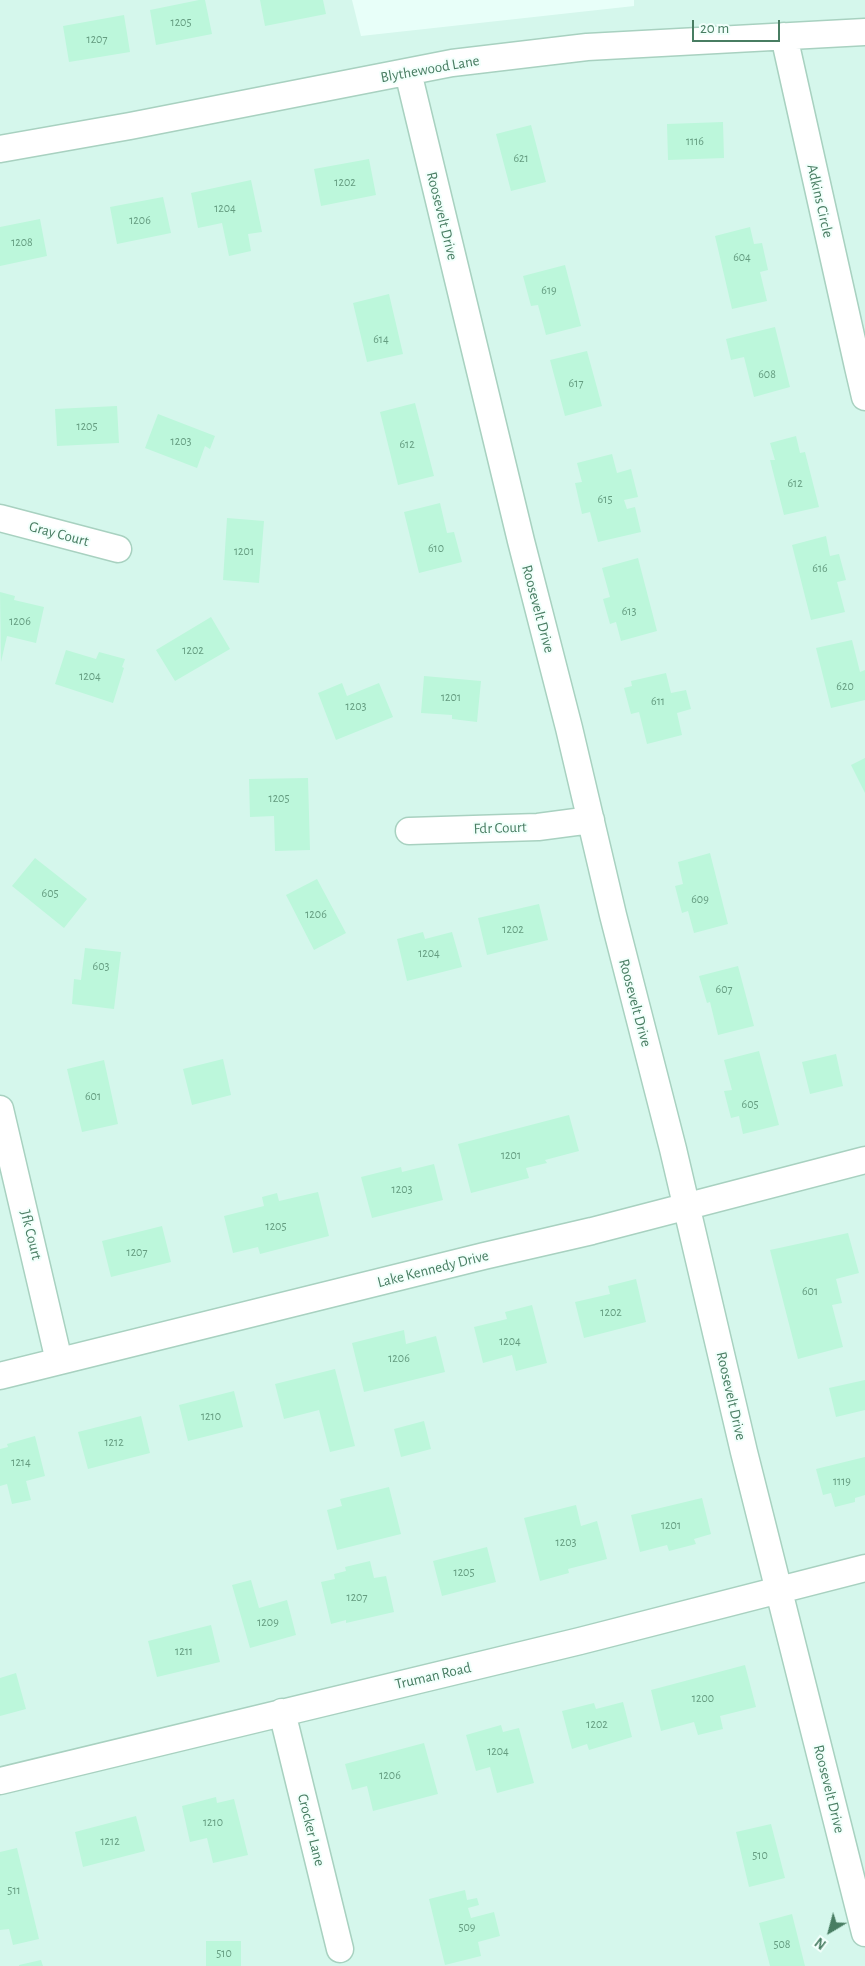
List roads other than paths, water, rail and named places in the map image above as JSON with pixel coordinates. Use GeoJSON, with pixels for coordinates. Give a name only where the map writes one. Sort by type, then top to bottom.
{"type":"FeatureCollection","features":[{"type":"Feature","properties":{"kind":"street","name":"Blythewood Lane"},"geometry":{"type":"LineString","coordinates":[[0,150],[452,64],[588,47],[865,32]]}},
{"type":"Feature","properties":{"kind":"street","name":"Adkins Circle"},"geometry":{"type":"LineString","coordinates":[[784,36],[862,367],[865,396]]}},
{"type":"Feature","properties":{"kind":"street","name":"Roosevelt Drive"},"geometry":{"type":"LineString","coordinates":[[408,72],[520,541],[569,728],[612,916],[673,1149],[779,1590],[865,1933]]}},
{"type":"Feature","properties":{"kind":"street","name":"Gray Court"},"geometry":{"type":"LineString","coordinates":[[0,518],[118,549]]}},
{"type":"Feature","properties":{"kind":"street","name":"Fdr Court"},"geometry":{"type":"LineString","coordinates":[[409,831],[538,827],[590,820]]}},
{"type":"Feature","properties":{"kind":"street","name":"Jfk Court"},"geometry":{"type":"LineString","coordinates":[[0,1109],[59,1361]]}},
{"type":"Feature","properties":{"kind":"street","name":"Lake Kennedy Drive"},"geometry":{"type":"LineString","coordinates":[[0,1376],[592,1231],[865,1160]]}},
{"type":"Feature","properties":{"kind":"street","name":"Truman Road"},"geometry":{"type":"LineString","coordinates":[[0,1781],[580,1641],[865,1568]]}},
{"type":"Feature","properties":{"kind":"street","name":"Crocker Lane"},"geometry":{"type":"LineString","coordinates":[[282,1712],[340,1949]]}}]}
